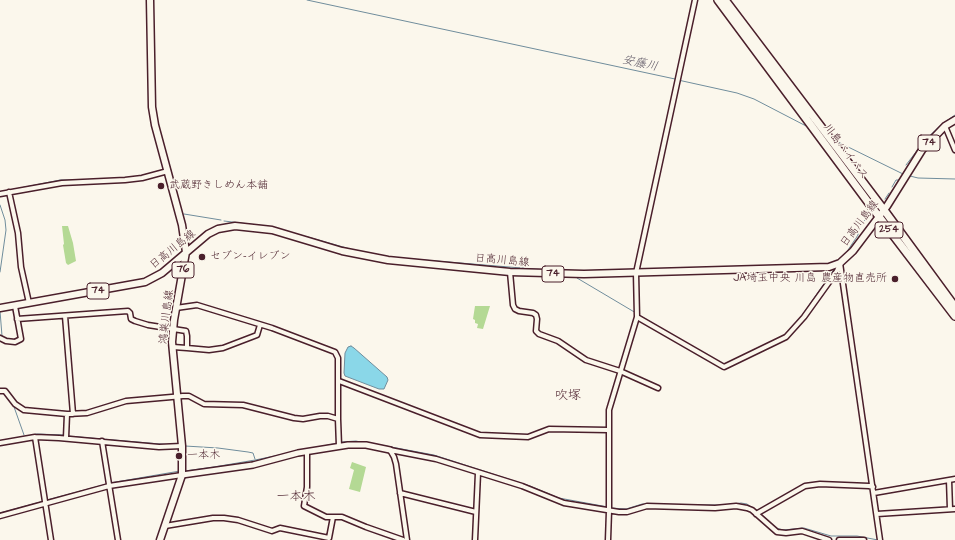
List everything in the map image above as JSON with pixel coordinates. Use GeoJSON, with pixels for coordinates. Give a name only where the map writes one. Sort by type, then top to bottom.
{"type":"FeatureCollection","features":[{"type":"Feature","properties":{"kind":"highway","name":"川島バイパス"},"geometry":{"type":"LineString","coordinates":[[718,0],[955,316]]}},
{"type":"Feature","properties":{"kind":"highway","name":"川島バイパス"},"geometry":{"type":"LineString","coordinates":[[725,0],[884,210],[955,307]]}},
{"type":"Feature","properties":{"kind":"main road","name":"鴻巣川島線"},"geometry":{"type":"LineString","coordinates":[[150,0],[152,107],[155,125],[182,225],[186,252],[173,328],[173,347],[182,446],[182,475],[160,540]]}},
{"type":"Feature","properties":{"kind":"main road","name":"日高川島線"},"geometry":{"type":"LineString","coordinates":[[0,308],[145,282],[162,273],[208,234],[226,227],[242,226],[272,230],[331,248],[370,257],[510,272],[540,274],[636,273],[830,267],[840,263],[852,251],[897,192],[922,150],[945,126],[955,120]]}},
{"type":"Feature","properties":{"kind":"street"},"geometry":{"type":"LineString","coordinates":[[608,540],[609,410],[637,317],[636,273],[694,0]]}},
{"type":"Feature","properties":{"kind":"street"},"geometry":{"type":"LineString","coordinates":[[945,126],[955,150]]}},
{"type":"Feature","properties":{"kind":"street"},"geometry":{"type":"LineString","coordinates":[[0,194],[62,183],[130,180],[153,176],[168,171]]}},
{"type":"Feature","properties":{"kind":"street"},"geometry":{"type":"LineString","coordinates":[[9,192],[18,233],[21,267],[29,303]]}},
{"type":"Feature","properties":{"kind":"street"},"geometry":{"type":"LineString","coordinates":[[637,317],[724,367],[786,337],[800,322],[824,290],[837,271],[840,263]]}},
{"type":"Feature","properties":{"kind":"street"},"geometry":{"type":"LineString","coordinates":[[840,263],[880,540]]}},
{"type":"Feature","properties":{"kind":"street"},"geometry":{"type":"LineString","coordinates":[[510,272],[513,305],[515,309],[536,315],[536,331],[539,334],[558,341],[586,360],[620,371],[658,388]]}},
{"type":"Feature","properties":{"kind":"street"},"geometry":{"type":"LineString","coordinates":[[176,308],[197,305],[260,325],[335,352],[338,358],[339,446]]}},
{"type":"Feature","properties":{"kind":"street"},"geometry":{"type":"LineString","coordinates":[[0,338],[12,342],[18,342],[21,339],[15,306]]}},
{"type":"Feature","properties":{"kind":"street"},"geometry":{"type":"LineString","coordinates":[[17,319],[128,311],[132,320],[148,325],[186,331],[187,348]]}},
{"type":"Feature","properties":{"kind":"street"},"geometry":{"type":"LineString","coordinates":[[65,316],[73,414]]}},
{"type":"Feature","properties":{"kind":"street"},"geometry":{"type":"LineString","coordinates":[[173,347],[208,350],[223,348],[257,335],[260,325]]}},
{"type":"Feature","properties":{"kind":"street"},"geometry":{"type":"LineString","coordinates":[[338,380],[480,435],[528,437],[549,429],[608,430]]}},
{"type":"Feature","properties":{"kind":"street"},"geometry":{"type":"LineString","coordinates":[[0,391],[5,391],[15,404],[24,410],[67,414],[82,414],[96,411],[126,401],[189,396],[204,404],[233,404],[252,407],[294,418],[303,419],[320,416],[338,419]]}},
{"type":"Feature","properties":{"kind":"street"},"geometry":{"type":"LineString","coordinates":[[66,438],[67,414]]}},
{"type":"Feature","properties":{"kind":"street"},"geometry":{"type":"LineString","coordinates":[[0,443],[35,437],[66,438],[159,447],[182,446]]}},
{"type":"Feature","properties":{"kind":"street"},"geometry":{"type":"LineString","coordinates":[[35,437],[51,540]]}},
{"type":"Feature","properties":{"kind":"street"},"geometry":{"type":"LineString","coordinates":[[102,441],[118,540]]}},
{"type":"Feature","properties":{"kind":"street"},"geometry":{"type":"LineString","coordinates":[[0,516],[109,486],[253,465],[307,452],[354,444],[436,459],[522,486],[558,502],[609,511],[627,512],[647,506],[715,508],[736,506],[747,508],[777,532],[786,533],[802,531],[829,540]]}},
{"type":"Feature","properties":{"kind":"street"},"geometry":{"type":"LineString","coordinates":[[390,450],[394,457],[406,540]]}},
{"type":"Feature","properties":{"kind":"street"},"geometry":{"type":"LineString","coordinates":[[307,452],[307,487],[304,506],[326,517],[342,516],[366,527],[403,540]]}},
{"type":"Feature","properties":{"kind":"street"},"geometry":{"type":"LineString","coordinates":[[475,540],[478,473]]}},
{"type":"Feature","properties":{"kind":"street"},"geometry":{"type":"LineString","coordinates":[[874,493],[955,479]]}},
{"type":"Feature","properties":{"kind":"street"},"geometry":{"type":"LineString","coordinates":[[877,514],[953,509],[949,480]]}},
{"type":"Feature","properties":{"kind":"street"},"geometry":{"type":"LineString","coordinates":[[756,514],[806,486],[820,484],[873,487]]}},
{"type":"Feature","properties":{"kind":"street"},"geometry":{"type":"LineString","coordinates":[[400,493],[476,512]]}},
{"type":"Feature","properties":{"kind":"street"},"geometry":{"type":"LineString","coordinates":[[165,526],[213,518],[224,518],[238,520],[272,531],[280,528],[329,538],[333,517]]}},
{"type":"Feature","properties":{"kind":"street"},"geometry":{"type":"LineString","coordinates":[[839,540],[864,540]]}},
{"type":"Feature","properties":{"kind":"green space"},"geometry":{"type":"Polygon","coordinates":[[[62,226],[68,226],[76,261],[68,265],[66,263],[63,245],[62,226]]]}},
{"type":"Feature","properties":{"kind":"green space"},"geometry":{"type":"Polygon","coordinates":[[[475,306],[490,306],[483,329],[477,328],[478,324],[475,323],[475,320],[473,319],[475,306]]]}},
{"type":"Feature","properties":{"kind":"green space"},"geometry":{"type":"Polygon","coordinates":[[[352,462],[366,467],[360,492],[349,489],[354,470],[350,468],[352,462]]]}},
{"type":"Feature","properties":{"kind":"water"},"geometry":{"type":"Polygon","coordinates":[[[351,346],[387,377],[388,380],[384,389],[379,389],[345,376],[345,353],[348,347],[351,346]]]}},
{"type":"Feature","properties":{"kind":"waterway","name":"安藤川"},"geometry":{"type":"LineString","coordinates":[[307,0],[675,79]]}},
{"type":"Feature","properties":{"kind":"waterway","name":"安藤川"},"geometry":{"type":"LineString","coordinates":[[678,80],[737,93],[754,99],[808,127]]}},
{"type":"Feature","properties":{"kind":"waterway"},"geometry":{"type":"LineString","coordinates":[[906,165],[925,140],[942,124],[955,115]]}},
{"type":"Feature","properties":{"kind":"waterway","name":"安藤川"},"geometry":{"type":"LineString","coordinates":[[836,141],[903,174]]}},
{"type":"Feature","properties":{"kind":"waterway","name":"安藤川"},"geometry":{"type":"LineString","coordinates":[[910,176],[918,178],[955,179]]}},
{"type":"Feature","properties":{"kind":"waterway"},"geometry":{"type":"LineString","coordinates":[[0,192],[60,180],[92,180]]}},
{"type":"Feature","properties":{"kind":"waterway"},"geometry":{"type":"LineString","coordinates":[[892,187],[896,180],[898,180]]}},
{"type":"Feature","properties":{"kind":"waterway"},"geometry":{"type":"LineString","coordinates":[[885,199],[889,193]]}},
{"type":"Feature","properties":{"kind":"waterway"},"geometry":{"type":"LineString","coordinates":[[0,205],[5,220],[6,230],[0,272]]}},
{"type":"Feature","properties":{"kind":"waterway"},"geometry":{"type":"LineString","coordinates":[[184,214],[221,220]]}},
{"type":"Feature","properties":{"kind":"waterway"},"geometry":{"type":"LineString","coordinates":[[838,261],[846,253],[858,235],[858,227],[868,217]]}},
{"type":"Feature","properties":{"kind":"waterway"},"geometry":{"type":"LineString","coordinates":[[224,221],[266,226]]}},
{"type":"Feature","properties":{"kind":"waterway"},"geometry":{"type":"LineString","coordinates":[[277,229],[304,236]]}},
{"type":"Feature","properties":{"kind":"waterway"},"geometry":{"type":"LineString","coordinates":[[308,237],[357,251]]}},
{"type":"Feature","properties":{"kind":"waterway"},"geometry":{"type":"LineString","coordinates":[[376,255],[546,270]]}},
{"type":"Feature","properties":{"kind":"waterway"},"geometry":{"type":"LineString","coordinates":[[798,321],[835,268]]}},
{"type":"Feature","properties":{"kind":"waterway"},"geometry":{"type":"LineString","coordinates":[[577,278],[636,313]]}},
{"type":"Feature","properties":{"kind":"waterway"},"geometry":{"type":"LineString","coordinates":[[0,311],[2,336],[0,336]]}},
{"type":"Feature","properties":{"kind":"waterway"},"geometry":{"type":"LineString","coordinates":[[639,315],[724,365]]}},
{"type":"Feature","properties":{"kind":"waterway"},"geometry":{"type":"LineString","coordinates":[[777,339],[786,334]]}},
{"type":"Feature","properties":{"kind":"waterway"},"geometry":{"type":"LineString","coordinates":[[0,393],[5,394]]}},
{"type":"Feature","properties":{"kind":"waterway"},"geometry":{"type":"LineString","coordinates":[[13,404],[24,435]]}},
{"type":"Feature","properties":{"kind":"waterway"},"geometry":{"type":"LineString","coordinates":[[2,441],[37,434],[64,435]]}},
{"type":"Feature","properties":{"kind":"waterway"},"geometry":{"type":"LineString","coordinates":[[67,436],[172,445]]}},
{"type":"Feature","properties":{"kind":"waterway"},"geometry":{"type":"LineString","coordinates":[[341,442],[356,441],[365,443]]}},
{"type":"Feature","properties":{"kind":"waterway"},"geometry":{"type":"LineString","coordinates":[[185,471],[255,460],[338,443]]}},
{"type":"Feature","properties":{"kind":"waterway"},"geometry":{"type":"LineString","coordinates":[[370,443],[434,455],[530,486],[559,498],[608,507]]}},
{"type":"Feature","properties":{"kind":"waterway"},"geometry":{"type":"LineString","coordinates":[[185,446],[248,452],[253,453],[255,459]]}},
{"type":"Feature","properties":{"kind":"waterway"},"geometry":{"type":"LineString","coordinates":[[110,483],[180,471]]}},
{"type":"Feature","properties":{"kind":"waterway"},"geometry":{"type":"LineString","coordinates":[[47,500],[107,484]]}},
{"type":"Feature","properties":{"kind":"waterway"},"geometry":{"type":"LineString","coordinates":[[0,513],[44,501]]}},
{"type":"Feature","properties":{"kind":"waterway"},"geometry":{"type":"LineString","coordinates":[[686,505],[725,505],[741,503],[747,504],[758,512]]}},
{"type":"Feature","properties":{"kind":"waterway"},"geometry":{"type":"LineString","coordinates":[[611,508],[626,509],[642,504],[677,505]]}},
{"type":"Feature","properties":{"kind":"waterway"},"geometry":{"type":"LineString","coordinates":[[761,514],[776,528],[783,530],[804,528],[831,536],[857,536],[878,540]]}},
{"type":"Feature","properties":{"kind":"place","name":"武蔵野きしめん本舗"},"geometry":{"type":"Point","coordinates":[161,186]}},
{"type":"Feature","properties":{"kind":"place","name":"セブン-イレブン"},"geometry":{"type":"Point","coordinates":[202,257]}},
{"type":"Feature","properties":{"kind":"place","name":"JA埼玉中央 川島 農産物直売所"},"geometry":{"type":"Point","coordinates":[895,279]}},
{"type":"Feature","properties":{"kind":"place","name":"一本木"},"geometry":{"type":"Point","coordinates":[179,456]}},
{"type":"Feature","properties":{"kind":"district","name":"吹塚"},"geometry":{"type":"Point","coordinates":[568,396]}},
{"type":"Feature","properties":{"kind":"district","name":"一本木"},"geometry":{"type":"Point","coordinates":[296,497]}}]}
